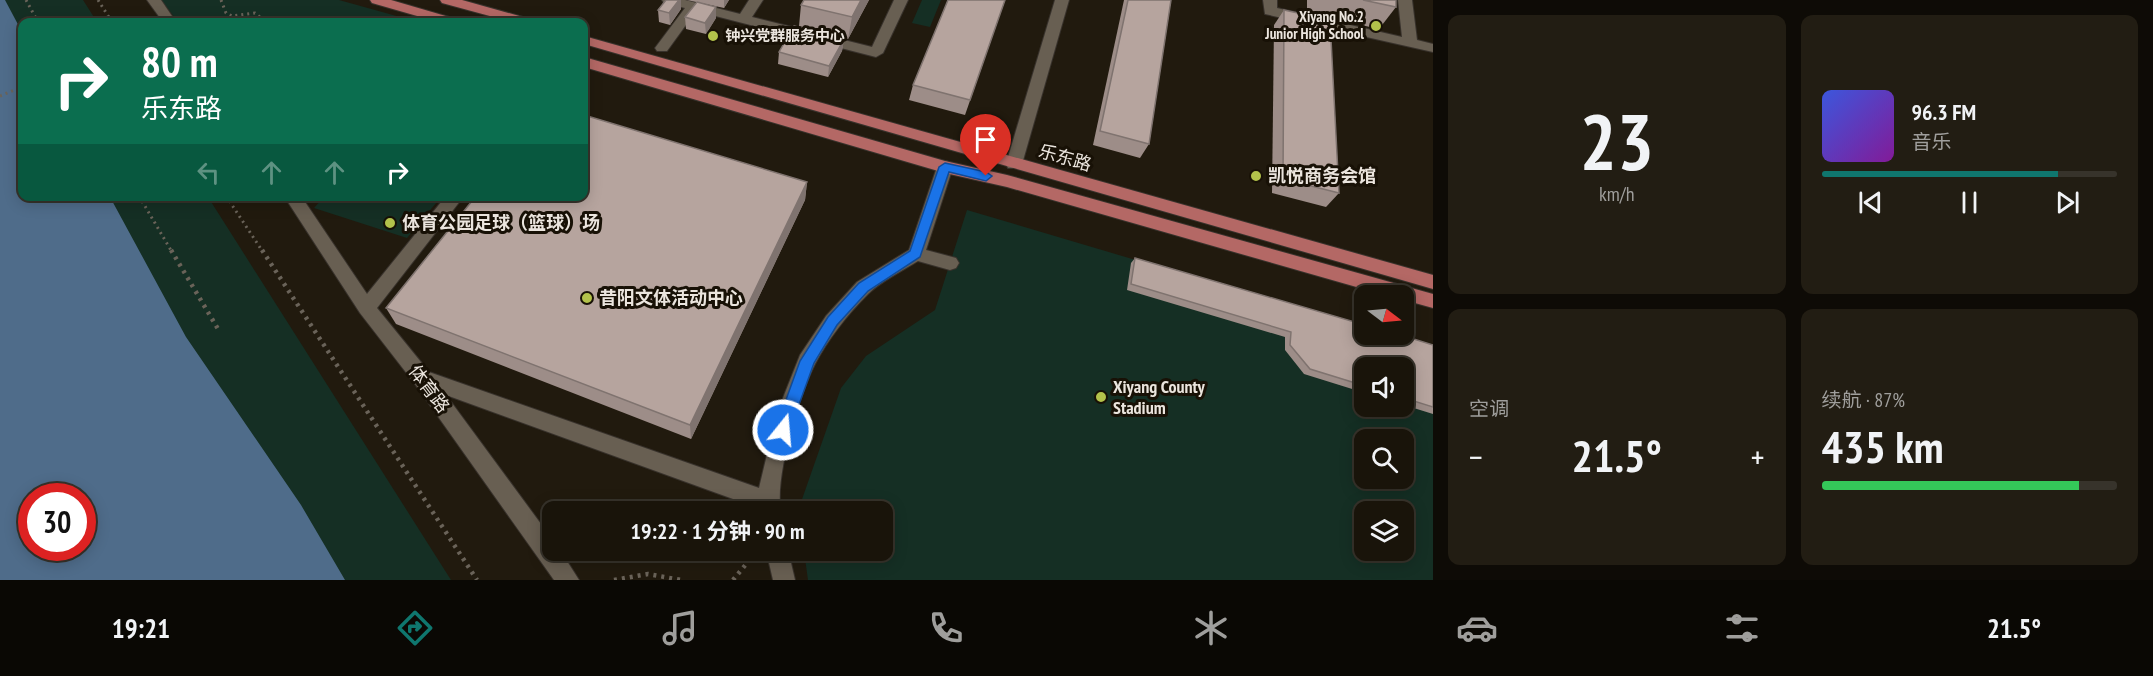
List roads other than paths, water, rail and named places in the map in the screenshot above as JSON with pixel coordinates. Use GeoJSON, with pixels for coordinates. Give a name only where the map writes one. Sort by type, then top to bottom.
{"type":"FeatureCollection","features":[{"type":"Feature","properties":{"kind":"main road"},"geometry":{"type":"LineString","coordinates":[[377,0],[438,18]]}},
{"type":"Feature","properties":{"kind":"main road"},"geometry":{"type":"LineString","coordinates":[[447,0],[511,18]]}},
{"type":"Feature","properties":{"kind":"main road","name":"乐东路"},"geometry":{"type":"LineString","coordinates":[[588,41],[1433,282]]}},
{"type":"Feature","properties":{"kind":"main road","name":"乐东路"},"geometry":{"type":"LineString","coordinates":[[588,63],[945,167],[1007,181],[1433,301]]}},
{"type":"Feature","properties":{"kind":"street"},"geometry":{"type":"LineString","coordinates":[[154,0],[167,18]]}},
{"type":"Feature","properties":{"kind":"street"},"geometry":{"type":"LineString","coordinates":[[669,0],[876,53],[901,0]]}},
{"type":"Feature","properties":{"kind":"street"},"geometry":{"type":"LineString","coordinates":[[744,19],[756,0]]}},
{"type":"Feature","properties":{"kind":"street"},"geometry":{"type":"LineString","coordinates":[[1014,164],[1062,0]]}},
{"type":"Feature","properties":{"kind":"street"},"geometry":{"type":"LineString","coordinates":[[1270,0],[1270,11],[1433,48]]}},
{"type":"Feature","properties":{"kind":"street"},"geometry":{"type":"LineString","coordinates":[[1405,0],[1410,42]]}},
{"type":"Feature","properties":{"kind":"street"},"geometry":{"type":"LineString","coordinates":[[662,48],[693,6]]}},
{"type":"Feature","properties":{"kind":"street"},"geometry":{"type":"LineString","coordinates":[[770,501],[774,464],[787,413],[807,361],[832,321],[863,287],[916,254],[945,167]]}},
{"type":"Feature","properties":{"kind":"street","name":"体育路"},"geometry":{"type":"LineString","coordinates":[[295,201],[366,308],[422,378],[568,580]]}},
{"type":"Feature","properties":{"kind":"street"},"geometry":{"type":"LineString","coordinates":[[366,308],[452,201]]}},
{"type":"Feature","properties":{"kind":"street"},"geometry":{"type":"LineString","coordinates":[[916,254],[950,263]]}},
{"type":"Feature","properties":{"kind":"street"},"geometry":{"type":"LineString","coordinates":[[422,378],[755,501]]}},
{"type":"Feature","properties":{"kind":"street"},"geometry":{"type":"LineString","coordinates":[[780,561],[784,580]]}},
{"type":"Feature","properties":{"kind":"water"},"geometry":{"type":"Polygon","coordinates":[[[0,0],[5,0],[18,24],[18,201],[112,201],[186,337],[301,505],[345,580],[0,580],[0,0]]]}},
{"type":"Feature","properties":{"kind":"place","name":"Xiyang No.2 Junior High School"},"geometry":{"type":"Point","coordinates":[1376,26]}},
{"type":"Feature","properties":{"kind":"place","name":"钟兴党群服务中心"},"geometry":{"type":"Point","coordinates":[713,36]}},
{"type":"Feature","properties":{"kind":"place","name":"凯悦商务会馆"},"geometry":{"type":"Point","coordinates":[1256,176]}},
{"type":"Feature","properties":{"kind":"place","name":"体育公园足球（篮球）场"},"geometry":{"type":"Point","coordinates":[390,223]}},
{"type":"Feature","properties":{"kind":"place","name":"昔阳文体活动中心"},"geometry":{"type":"Point","coordinates":[587,298]}},
{"type":"Feature","properties":{"kind":"place","name":"Xiyang County Stadium"},"geometry":{"type":"Point","coordinates":[1101,397]}}]}
